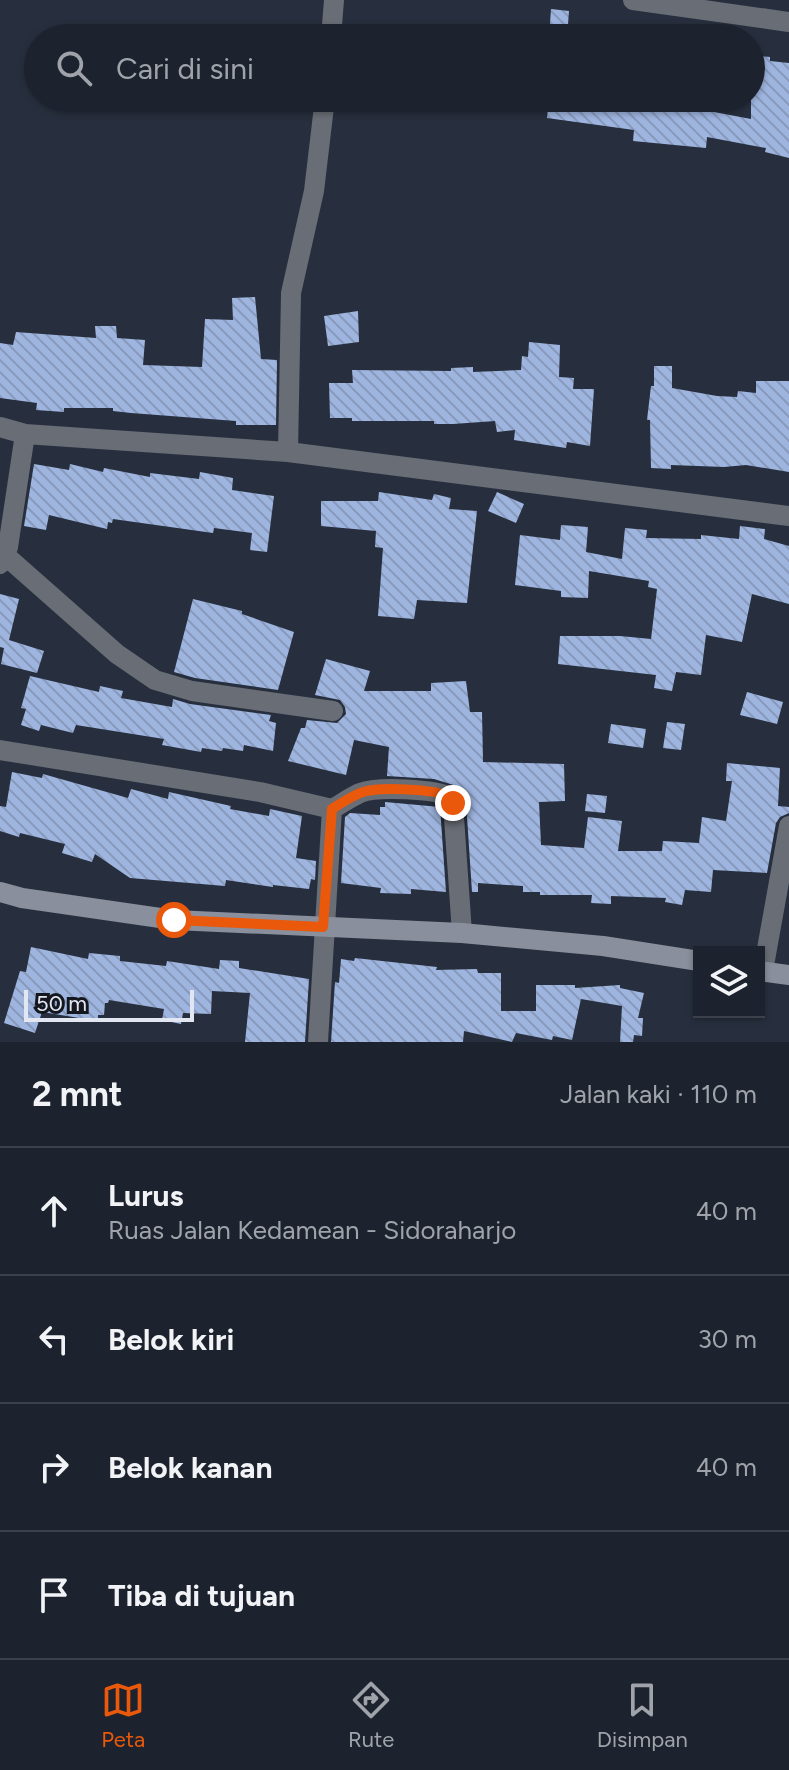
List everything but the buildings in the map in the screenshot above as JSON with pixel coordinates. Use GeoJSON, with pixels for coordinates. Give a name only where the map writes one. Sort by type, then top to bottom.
{"type":"FeatureCollection","features":[{"type":"Feature","properties":{"kind":"main road"},"geometry":{"type":"LineString","coordinates":[[0,892],[22,898],[174,920],[462,933],[603,946],[693,960]]}},
{"type":"Feature","properties":{"kind":"main road"},"geometry":{"type":"LineString","coordinates":[[765,972],[789,975]]}},
{"type":"Feature","properties":{"kind":"street"},"geometry":{"type":"LineString","coordinates":[[332,24],[334,0]]}},
{"type":"Feature","properties":{"kind":"street"},"geometry":{"type":"LineString","coordinates":[[633,0],[789,22]]}},
{"type":"Feature","properties":{"kind":"street"},"geometry":{"type":"LineString","coordinates":[[288,452],[291,293],[316,181],[323,112]]}},
{"type":"Feature","properties":{"kind":"street"},"geometry":{"type":"LineString","coordinates":[[0,427],[25,434],[288,452],[789,516]]}},
{"type":"Feature","properties":{"kind":"street"},"geometry":{"type":"LineString","coordinates":[[25,434],[3,560],[117,654],[155,680],[192,691],[333,711]]}},
{"type":"Feature","properties":{"kind":"street"},"geometry":{"type":"LineString","coordinates":[[0,750],[260,792],[332,809],[362,792],[442,793],[451,797],[462,933]]}},
{"type":"Feature","properties":{"kind":"street"},"geometry":{"type":"LineString","coordinates":[[318,1042],[332,809]]}},
{"type":"Feature","properties":{"kind":"street"},"geometry":{"type":"LineString","coordinates":[[765,950],[789,826]]}},
{"type":"Feature","properties":{"kind":"route"},"geometry":{"type":"LineString","coordinates":[[174,920],[323,927],[332,809],[362,792],[383,790],[442,793],[451,797],[453,803]]}}]}
